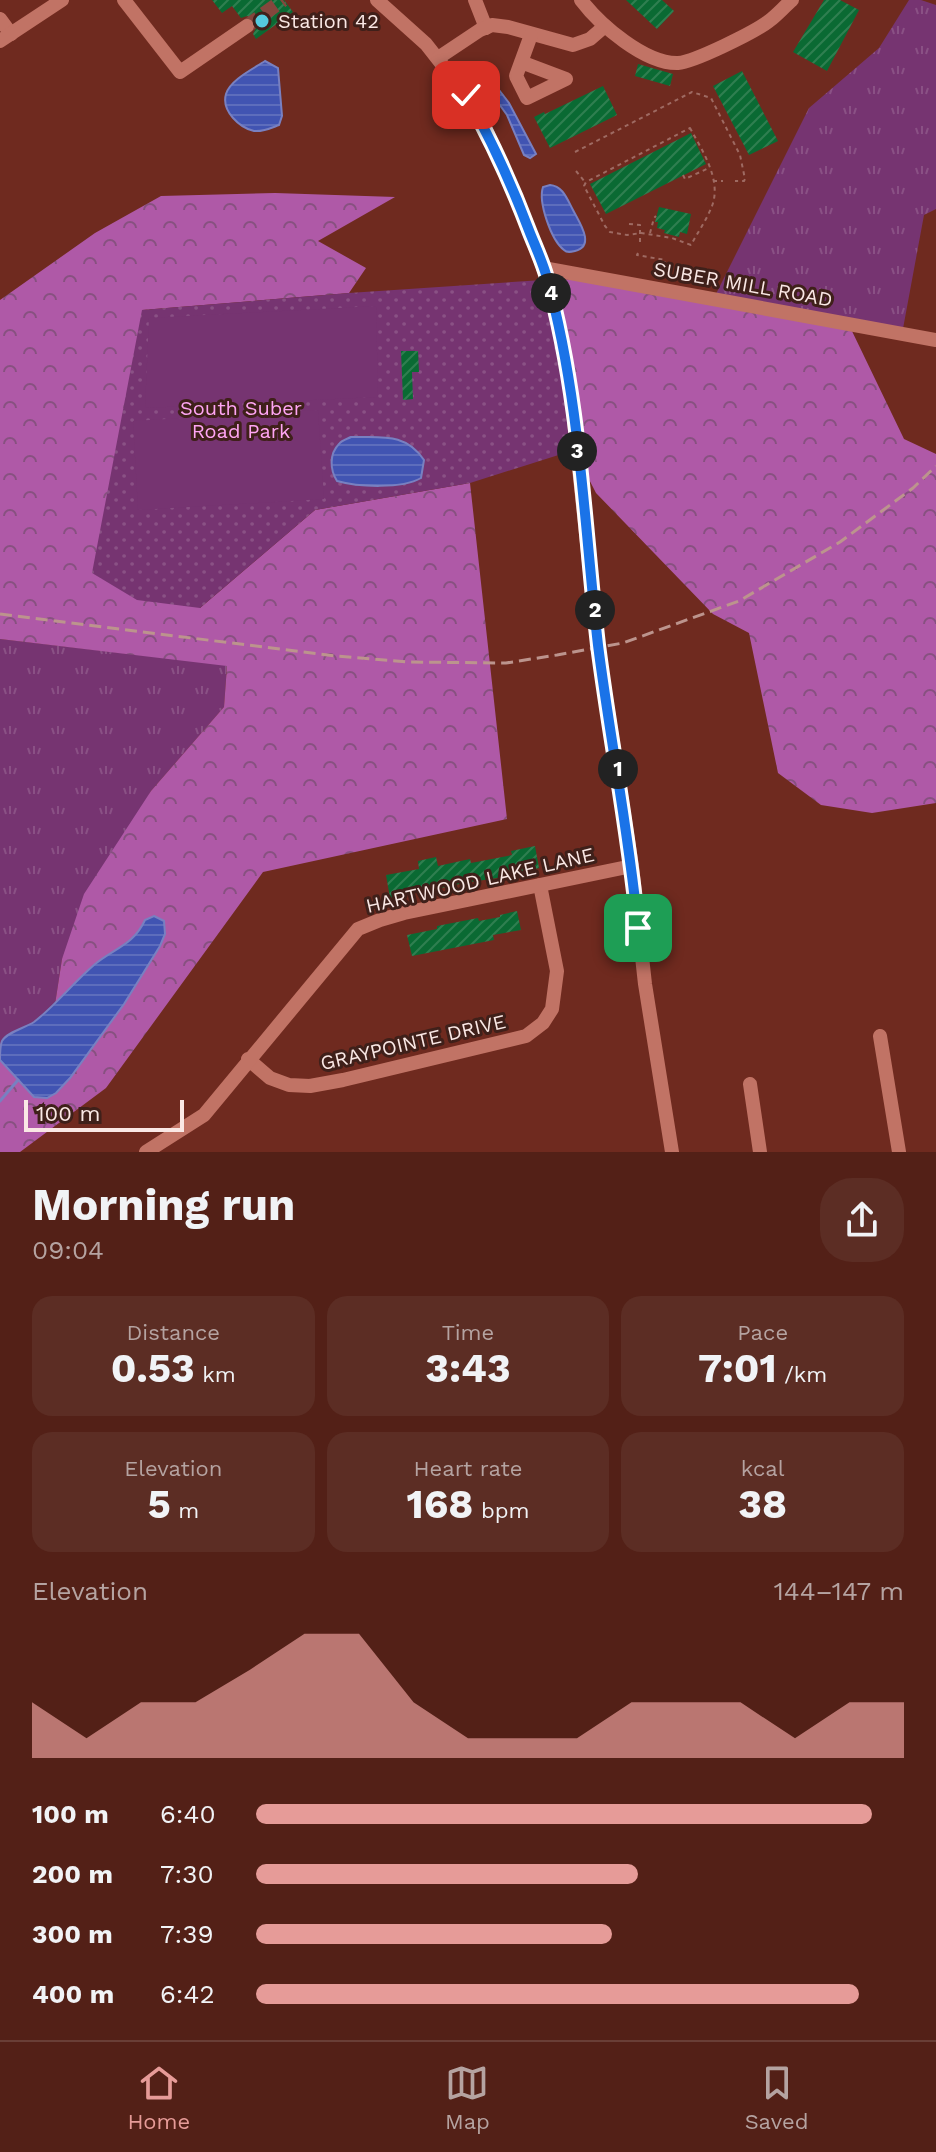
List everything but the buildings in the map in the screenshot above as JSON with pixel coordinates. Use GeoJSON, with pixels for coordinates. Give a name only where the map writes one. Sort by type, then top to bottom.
{"type":"FeatureCollection","features":[{"type":"Feature","properties":{"kind":"street"},"geometry":{"type":"LineString","coordinates":[[0,19],[5,38],[62,0]]}},
{"type":"Feature","properties":{"kind":"street"},"geometry":{"type":"LineString","coordinates":[[124,0],[180,72],[247,26]]}},
{"type":"Feature","properties":{"kind":"street"},"geometry":{"type":"LineString","coordinates":[[377,0],[409,27],[438,58],[466,95],[486,130],[543,268],[561,338],[571,393],[598,647],[672,1152]]}},
{"type":"Feature","properties":{"kind":"street"},"geometry":{"type":"LineString","coordinates":[[475,0],[486,28]]}},
{"type":"Feature","properties":{"kind":"street"},"geometry":{"type":"LineString","coordinates":[[581,0],[616,36],[646,55],[677,63],[700,57],[767,23],[792,0]]}},
{"type":"Feature","properties":{"kind":"street"},"geometry":{"type":"LineString","coordinates":[[438,58],[492,25],[573,45],[590,39],[605,26]]}},
{"type":"Feature","properties":{"kind":"street"},"geometry":{"type":"LineString","coordinates":[[521,62],[531,35]]}},
{"type":"Feature","properties":{"kind":"street","name":"SUBER MILL ROAD"},"geometry":{"type":"LineString","coordinates":[[543,268],[936,340]]}},
{"type":"Feature","properties":{"kind":"street","name":"HARTWOOD LAKE LANE"},"geometry":{"type":"LineString","coordinates":[[146,1152],[204,1115],[358,929],[404,913],[632,866]]}},
{"type":"Feature","properties":{"kind":"street","name":"GRAYPOINTE DRIVE"},"geometry":{"type":"LineString","coordinates":[[248,1059],[270,1078],[289,1085],[310,1086],[526,1036],[543,1023],[552,1009],[557,971],[540,885]]}},
{"type":"Feature","properties":{"kind":"street"},"geometry":{"type":"LineString","coordinates":[[880,1036],[899,1152]]}},
{"type":"Feature","properties":{"kind":"street"},"geometry":{"type":"LineString","coordinates":[[750,1084],[760,1152]]}},
{"type":"Feature","properties":{"kind":"path"},"geometry":{"type":"LineString","coordinates":[[575,152],[692,92],[711,98],[740,155],[745,179],[735,181]]}},
{"type":"Feature","properties":{"kind":"path"},"geometry":{"type":"LineString","coordinates":[[690,128],[710,168],[713,181],[712,205],[688,246],[672,238],[650,234],[610,232],[584,186],[586,182],[690,128]]}},
{"type":"Feature","properties":{"kind":"path"},"geometry":{"type":"LineString","coordinates":[[683,175],[685,179],[710,168]]}},
{"type":"Feature","properties":{"kind":"path"},"geometry":{"type":"LineString","coordinates":[[576,171],[586,182]]}},
{"type":"Feature","properties":{"kind":"path"},"geometry":{"type":"LineString","coordinates":[[713,181],[723,181]]}},
{"type":"Feature","properties":{"kind":"path"},"geometry":{"type":"LineString","coordinates":[[650,234],[656,216]]}},
{"type":"Feature","properties":{"kind":"path"},"geometry":{"type":"LineString","coordinates":[[629,224],[640,225],[640,243]]}},
{"type":"Feature","properties":{"kind":"path"},"geometry":{"type":"LineString","coordinates":[[638,253],[665,260],[661,277]]}},
{"type":"Feature","properties":{"kind":"green space"},"geometry":{"type":"Polygon","coordinates":[[[909,0],[936,5],[936,209],[924,215],[902,334],[712,302],[809,108],[879,48],[909,0]]]}},
{"type":"Feature","properties":{"kind":"green space"},"geometry":{"type":"Polygon","coordinates":[[[275,193],[395,197],[318,241],[366,268],[349,293],[142,310],[200,608],[315,510],[470,483],[507,819],[263,872],[106,1088],[20,1152],[0,1152],[0,1044],[54,1011],[62,959],[84,894],[151,791],[224,707],[227,666],[0,639],[0,300],[95,233],[161,196],[275,193]]]}},
{"type":"Feature","properties":{"kind":"green space"},"geometry":{"type":"Polygon","coordinates":[[[582,279],[850,327],[904,439],[936,454],[936,803],[872,813],[821,805],[778,773],[749,633],[713,614],[596,493],[575,452],[543,280],[582,279]]]}},
{"type":"Feature","properties":{"kind":"green space","name":"South Suber Road Park"},"geometry":{"type":"Polygon","coordinates":[[[543,280],[575,452],[470,483],[315,510],[200,608],[137,600],[92,573],[142,310],[543,280]]]}},
{"type":"Feature","properties":{"kind":"green space"},"geometry":{"type":"Polygon","coordinates":[[[376,306],[378,397],[145,408],[149,318],[376,306]]]}},
{"type":"Feature","properties":{"kind":"green space"},"geometry":{"type":"Polygon","coordinates":[[[318,410],[324,499],[138,510],[133,421],[318,410]]]}},
{"type":"Feature","properties":{"kind":"green space"},"geometry":{"type":"Polygon","coordinates":[[[0,639],[227,665],[224,707],[151,791],[62,959],[54,1011],[0,1044],[0,639]]]}},
{"type":"Feature","properties":{"kind":"water"},"geometry":{"type":"Polygon","coordinates":[[[265,61],[278,68],[282,116],[279,125],[254,131],[233,118],[225,100],[228,89],[237,80],[265,61]]]}},
{"type":"Feature","properties":{"kind":"water"},"geometry":{"type":"Polygon","coordinates":[[[488,72],[495,73],[496,86],[509,103],[536,154],[530,158],[524,155],[507,115],[483,80],[488,72]]]}},
{"type":"Feature","properties":{"kind":"water"},"geometry":{"type":"Polygon","coordinates":[[[550,185],[564,194],[582,227],[584,244],[575,251],[566,252],[559,245],[547,220],[542,194],[543,187],[550,185]]]}},
{"type":"Feature","properties":{"kind":"water"},"geometry":{"type":"Polygon","coordinates":[[[351,437],[392,438],[409,445],[424,460],[421,478],[403,484],[380,486],[337,481],[332,467],[333,452],[340,443],[351,437]]]}},
{"type":"Feature","properties":{"kind":"water"},"geometry":{"type":"Polygon","coordinates":[[[154,916],[164,921],[165,934],[124,1004],[56,1093],[47,1098],[34,1097],[0,1060],[2,1041],[42,1015],[94,965],[129,941],[145,920],[154,916]]]}},
{"type":"Feature","properties":{"kind":"waterway"},"geometry":{"type":"LineString","coordinates":[[0,1101],[18,1080]]}},
{"type":"Feature","properties":{"kind":"tunnel"},"geometry":{"type":"LineString","coordinates":[[247,26],[283,0]]}},
{"type":"Feature","properties":{"kind":"railway"},"geometry":{"type":"LineString","coordinates":[[0,614],[335,656],[407,662],[506,663],[557,655],[623,643],[739,601],[840,542],[913,488],[936,466]]}},
{"type":"Feature","properties":{"kind":"place","name":"Station 42"},"geometry":{"type":"Point","coordinates":[262,21]}},
{"type":"Feature","properties":{"kind":"route"},"geometry":{"type":"LineString","coordinates":[[466,95],[486,130],[519,205],[546,275],[561,338],[571,393],[598,647],[625,811],[638,928]]}}]}
